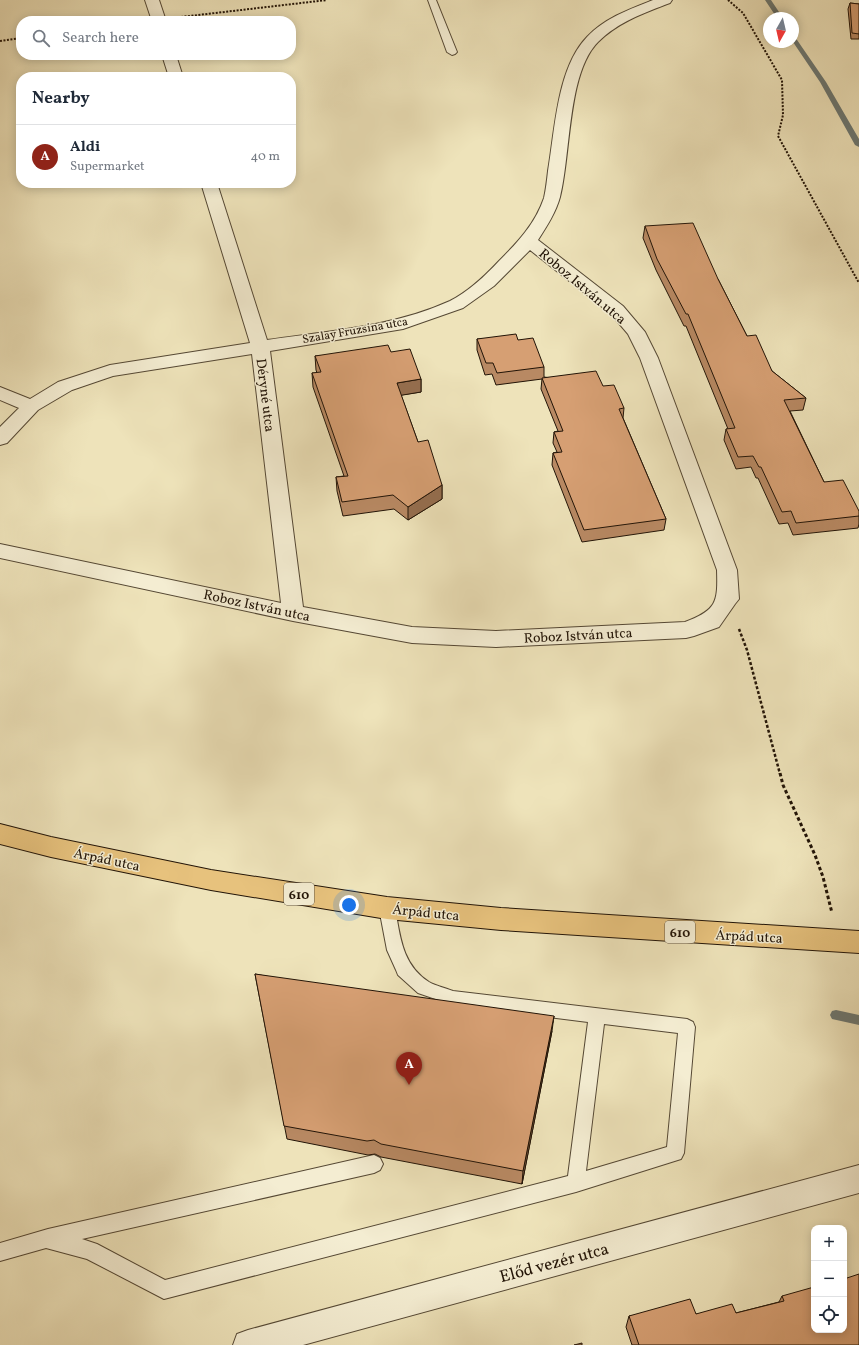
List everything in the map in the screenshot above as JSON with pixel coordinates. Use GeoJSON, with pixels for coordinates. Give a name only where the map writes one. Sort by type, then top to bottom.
{"type":"FeatureCollection","features":[{"type":"Feature","properties":{"kind":"main road","name":"Árpád utca"},"geometry":{"type":"LineString","coordinates":[[0,834],[51,847],[211,880],[387,908],[501,920],[859,942]]}},
{"type":"Feature","properties":{"kind":"street"},"geometry":{"type":"LineString","coordinates":[[152,0],[158,16]]}},
{"type":"Feature","properties":{"kind":"street","name":"Szalay Fruzsina utca"},"geometry":{"type":"LineString","coordinates":[[0,439],[32,406],[65,386],[110,371],[403,324],[457,304],[488,282],[529,241],[543,219],[552,197],[570,84],[580,58],[592,40],[610,25],[661,0]]}},
{"type":"Feature","properties":{"kind":"street"},"geometry":{"type":"LineString","coordinates":[[171,60],[175,72]]}},
{"type":"Feature","properties":{"kind":"street","name":"Déryné utca"},"geometry":{"type":"LineString","coordinates":[[211,188],[260,346],[293,613]]}},
{"type":"Feature","properties":{"kind":"street","name":"Roboz István utca"},"geometry":{"type":"LineString","coordinates":[[0,551],[293,613],[412,635],[496,639],[686,630],[711,621],[728,599],[727,570],[649,358],[636,332],[617,310],[529,241]]}},
{"type":"Feature","properties":{"kind":"street"},"geometry":{"type":"LineString","coordinates":[[0,393],[32,406]]}},
{"type":"Feature","properties":{"kind":"street","name":"Előd vezér utca"},"geometry":{"type":"LineString","coordinates":[[248,1345],[859,1180]]}},
{"type":"Feature","properties":{"kind":"lane"},"geometry":{"type":"LineString","coordinates":[[432,0],[452,52]]}},
{"type":"Feature","properties":{"kind":"lane"},"geometry":{"type":"LineString","coordinates":[[46,1239],[90,1251],[164,1290],[576,1183],[675,1153],[687,1027],[453,998],[424,988],[404,970],[395,950],[387,908]]}},
{"type":"Feature","properties":{"kind":"lane"},"geometry":{"type":"LineString","coordinates":[[576,1183],[597,1016]]}},
{"type":"Feature","properties":{"kind":"lane"},"geometry":{"type":"LineString","coordinates":[[0,1252],[46,1239],[374,1164]]}},
{"type":"Feature","properties":{"kind":"path"},"geometry":{"type":"LineString","coordinates":[[193,16],[327,0]]}},
{"type":"Feature","properties":{"kind":"path"},"geometry":{"type":"LineString","coordinates":[[728,0],[743,13],[782,80],[783,115],[778,136],[859,283]]}},
{"type":"Feature","properties":{"kind":"path"},"geometry":{"type":"LineString","coordinates":[[0,41],[16,39]]}},
{"type":"Feature","properties":{"kind":"path"},"geometry":{"type":"LineString","coordinates":[[728,599],[747,650],[783,785],[815,855],[823,877],[833,914]]}},
{"type":"Feature","properties":{"kind":"building"},"geometry":{"type":"Polygon","coordinates":[[[850,3],[859,4],[859,34],[852,33],[850,3]]]}},
{"type":"Feature","properties":{"kind":"building"},"geometry":{"type":"Polygon","coordinates":[[[693,223],[718,279],[747,336],[756,335],[772,371],[806,398],[784,400],[824,482],[843,480],[859,511],[859,516],[796,523],[791,511],[782,512],[761,467],[759,467],[753,456],[738,457],[726,429],[735,428],[688,314],[686,314],[657,259],[645,226],[693,223]]]}},
{"type":"Feature","properties":{"kind":"building"},"geometry":{"type":"Polygon","coordinates":[[[516,334],[518,340],[533,338],[544,367],[497,373],[493,363],[486,363],[477,339],[516,334]]]}},
{"type":"Feature","properties":{"kind":"building"},"geometry":{"type":"Polygon","coordinates":[[[388,345],[391,352],[410,349],[421,379],[397,383],[418,442],[428,440],[442,485],[408,507],[393,495],[342,502],[336,477],[348,476],[312,373],[321,372],[315,356],[388,345]]]}},
{"type":"Feature","properties":{"kind":"building"},"geometry":{"type":"Polygon","coordinates":[[[596,371],[603,386],[614,385],[624,408],[619,409],[666,519],[584,530],[553,453],[562,452],[554,432],[563,431],[542,378],[596,371]]]}},
{"type":"Feature","properties":{"kind":"building"},"geometry":{"type":"Polygon","coordinates":[[[255,974],[554,1016],[523,1171],[381,1144],[374,1140],[367,1141],[284,1126],[255,974]]]}},
{"type":"Feature","properties":{"kind":"building"},"geometry":{"type":"Polygon","coordinates":[[[859,1274],[859,1345],[639,1345],[629,1316],[690,1299],[696,1314],[732,1304],[736,1313],[784,1301],[782,1296],[811,1288],[811,1333],[847,1333],[847,1278],[859,1274]]]}},
{"type":"Feature","properties":{"kind":"waterway"},"geometry":{"type":"LineString","coordinates":[[768,0],[776,12]]}},
{"type":"Feature","properties":{"kind":"waterway"},"geometry":{"type":"LineString","coordinates":[[799,47],[823,82],[859,145]]}},
{"type":"Feature","properties":{"kind":"waterway"},"geometry":{"type":"LineString","coordinates":[[836,1015],[859,1020]]}},
{"type":"Feature","properties":{"kind":"place","name":"Aldi"},"geometry":{"type":"Point","coordinates":[409,1085]}}]}
